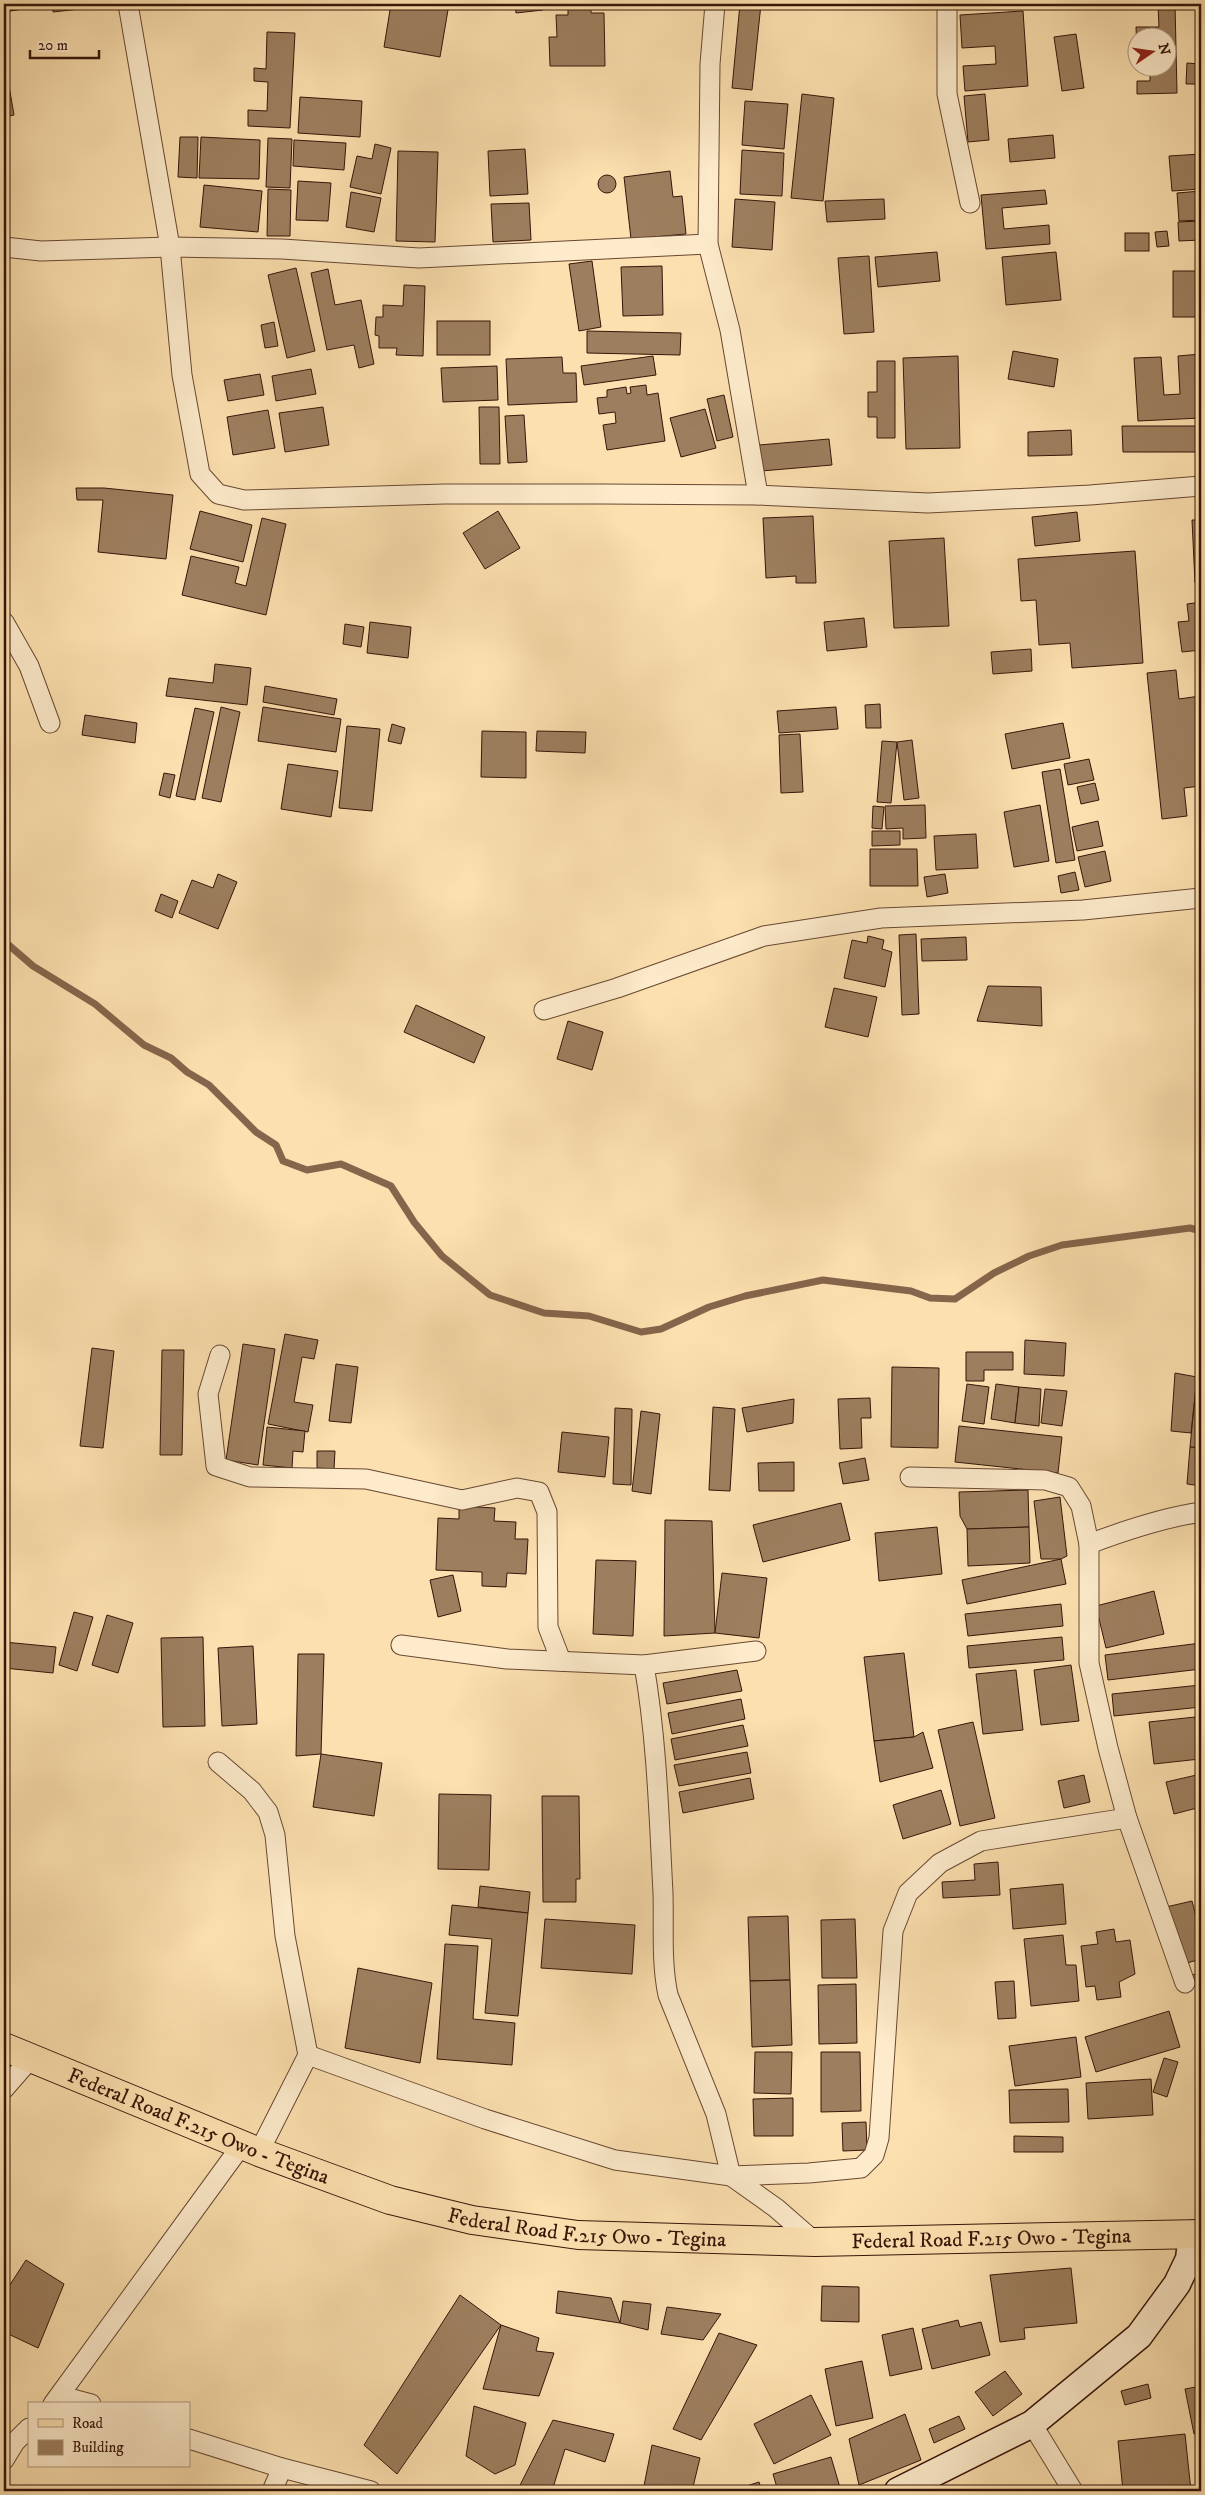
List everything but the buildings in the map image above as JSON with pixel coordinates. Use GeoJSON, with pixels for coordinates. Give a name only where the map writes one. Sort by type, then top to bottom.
{"type":"FeatureCollection","features":[{"type":"Feature","properties":{"kind":"main road","name":"Federal Road F.215 Owo - Tegina"},"geometry":{"type":"LineString","coordinates":[[4,2047],[250,2149],[390,2200],[472,2220],[578,2235],[815,2242],[1197,2234]]}},
{"type":"Feature","properties":{"kind":"main road"},"geometry":{"type":"LineString","coordinates":[[898,2491],[1032,2424],[1139,2336],[1177,2284],[1189,2259],[1197,2234]]}},
{"type":"Feature","properties":{"kind":"street"},"geometry":{"type":"LineString","coordinates":[[128,4],[170,247],[182,375],[200,474],[218,494],[244,500],[454,494],[758,495],[928,503],[1090,496],[1201,486]]}},
{"type":"Feature","properties":{"kind":"street"},"geometry":{"type":"LineString","coordinates":[[715,4],[710,64],[708,244],[730,330],[758,495]]}},
{"type":"Feature","properties":{"kind":"street"},"geometry":{"type":"LineString","coordinates":[[947,4],[947,94],[970,203]]}},
{"type":"Feature","properties":{"kind":"street"},"geometry":{"type":"LineString","coordinates":[[4,247],[41,251],[170,247],[282,249],[419,258],[708,244]]}},
{"type":"Feature","properties":{"kind":"street"},"geometry":{"type":"LineString","coordinates":[[4,622],[29,666],[50,722]]}},
{"type":"Feature","properties":{"kind":"street"},"geometry":{"type":"LineString","coordinates":[[544,1010],[618,988],[764,936],[881,918],[1082,910],[1201,898]]}},
{"type":"Feature","properties":{"kind":"street"},"geometry":{"type":"LineString","coordinates":[[220,1355],[208,1394],[216,1466],[250,1477],[366,1479],[462,1500],[517,1488],[539,1492],[547,1512],[548,1627],[561,1661]]}},
{"type":"Feature","properties":{"kind":"street"},"geometry":{"type":"LineString","coordinates":[[910,1477],[1045,1480],[1069,1487],[1080,1506],[1089,1544],[1088,1663],[1127,1818],[1185,1982]]}},
{"type":"Feature","properties":{"kind":"street"},"geometry":{"type":"LineString","coordinates":[[1089,1544],[1136,1527],[1201,1512]]}},
{"type":"Feature","properties":{"kind":"street"},"geometry":{"type":"LineString","coordinates":[[401,1645],[507,1659],[644,1665],[756,1651]]}},
{"type":"Feature","properties":{"kind":"street"},"geometry":{"type":"LineString","coordinates":[[644,1665],[651,1704],[663,1894],[664,1975],[668,1996],[716,2114],[731,2176],[776,2208],[815,2242]]}},
{"type":"Feature","properties":{"kind":"street"},"geometry":{"type":"LineString","coordinates":[[57,2400],[250,2149],[308,2056],[285,1936],[275,1835],[268,1812],[252,1791],[218,1762]]}},
{"type":"Feature","properties":{"kind":"street"},"geometry":{"type":"LineString","coordinates":[[308,2056],[485,2119],[615,2160],[731,2176],[801,2174],[861,2168],[874,2156],[879,2138],[893,1931],[908,1893],[940,1863],[981,1841],[1127,1818]]}},
{"type":"Feature","properties":{"kind":"street"},"geometry":{"type":"LineString","coordinates":[[4,2089],[31,2058]]}},
{"type":"Feature","properties":{"kind":"street"},"geometry":{"type":"LineString","coordinates":[[57,2400],[74,2402]]}},
{"type":"Feature","properties":{"kind":"street"},"geometry":{"type":"LineString","coordinates":[[1032,2424],[1072,2491]]}},
{"type":"Feature","properties":{"kind":"street"},"geometry":{"type":"LineString","coordinates":[[4,2460],[15,2442],[28,2429]]}},
{"type":"Feature","properties":{"kind":"street"},"geometry":{"type":"LineString","coordinates":[[190,2439],[282,2468],[371,2491]]}},
{"type":"Feature","properties":{"kind":"street"},"geometry":{"type":"LineString","coordinates":[[272,2491],[282,2468]]}},
{"type":"Feature","properties":{"kind":"waterway"},"geometry":{"type":"LineString","coordinates":[[4,941],[33,966],[95,1004],[144,1045],[171,1058],[187,1072],[209,1085],[256,1132],[276,1145],[283,1161],[307,1170],[341,1164],[391,1186],[414,1222],[442,1256],[490,1295],[544,1313],[589,1316],[641,1332],[661,1329],[709,1307],[745,1296],[823,1280],[911,1291],[930,1298],[955,1299],[994,1273],[1029,1256],[1062,1245],[1190,1228],[1201,1231]]}}]}
